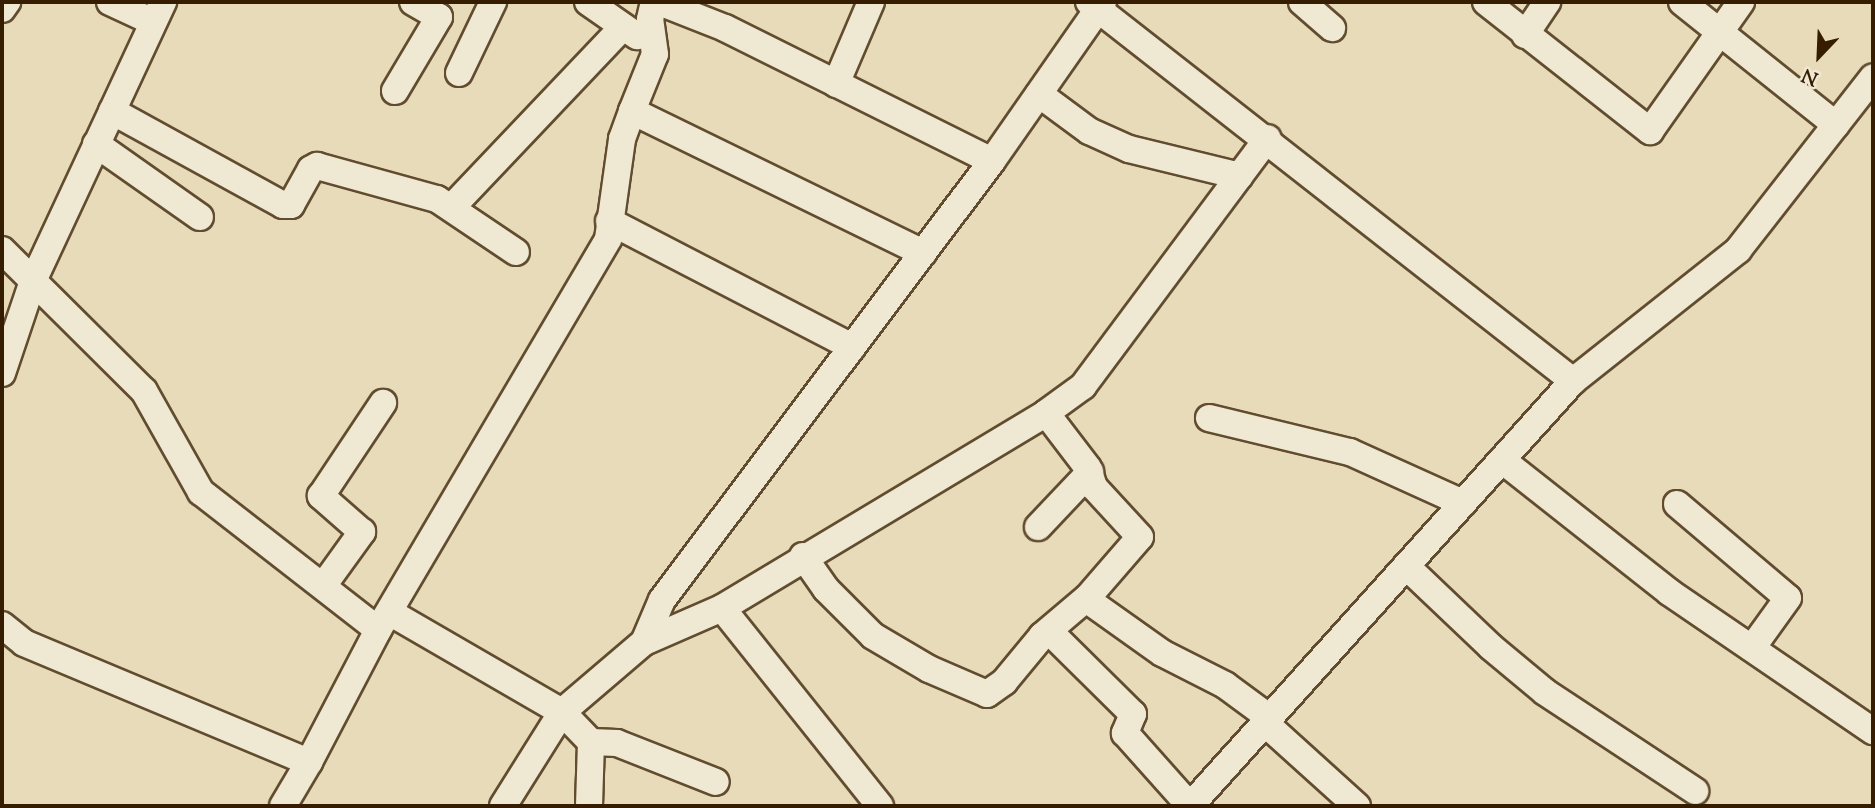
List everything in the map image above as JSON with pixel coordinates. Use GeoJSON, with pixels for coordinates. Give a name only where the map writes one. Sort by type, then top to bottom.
{"type":"FeatureCollection","features":[{"type":"Feature","properties":{"kind":"street"},"geometry":{"type":"LineString","coordinates":[[2,9],[7,2]]}},
{"type":"Feature","properties":{"kind":"street"},"geometry":{"type":"LineString","coordinates":[[2,373],[33,281],[158,12],[110,2]]}},
{"type":"Feature","properties":{"kind":"street"},"geometry":{"type":"LineString","coordinates":[[394,91],[439,17],[412,2]]}},
{"type":"Feature","properties":{"kind":"street"},"geometry":{"type":"LineString","coordinates":[[459,73],[493,2]]}},
{"type":"Feature","properties":{"kind":"street"},"geometry":{"type":"LineString","coordinates":[[588,2],[654,46]]}},
{"type":"Feature","properties":{"kind":"street"},"geometry":{"type":"LineString","coordinates":[[284,806],[384,621],[608,239],[622,139],[654,46],[650,19],[656,2],[725,28],[992,162]]}},
{"type":"Feature","properties":{"kind":"street"},"geometry":{"type":"LineString","coordinates":[[836,84],[872,2]]}},
{"type":"Feature","properties":{"kind":"street"},"geometry":{"type":"LineString","coordinates":[[1302,2],[1332,27]]}},
{"type":"Feature","properties":{"kind":"street"},"geometry":{"type":"LineString","coordinates":[[1486,2],[1650,131],[1741,2]]}},
{"type":"Feature","properties":{"kind":"street"},"geometry":{"type":"LineString","coordinates":[[1525,35],[1547,2]]}},
{"type":"Feature","properties":{"kind":"street"},"geometry":{"type":"LineString","coordinates":[[1682,2],[1836,125]]}},
{"type":"Feature","properties":{"kind":"street"},"geometry":{"type":"LineString","coordinates":[[644,642],[662,600],[992,162],[1097,4],[1573,382]]}},
{"type":"Feature","properties":{"kind":"street"},"geometry":{"type":"LineString","coordinates":[[452,207],[623,27]]}},
{"type":"Feature","properties":{"kind":"street"},"geometry":{"type":"LineString","coordinates":[[1049,631],[1133,714],[1125,733],[1190,806],[1573,382],[1738,250],[1873,77]]}},
{"type":"Feature","properties":{"kind":"street"},"geometry":{"type":"LineString","coordinates":[[1039,94],[1089,131],[1129,149],[1240,176]]}},
{"type":"Feature","properties":{"kind":"street"},"geometry":{"type":"LineString","coordinates":[[112,111],[283,205],[291,205],[311,169],[317,166],[356,180],[425,194],[452,207],[516,252]]}},
{"type":"Feature","properties":{"kind":"street"},"geometry":{"type":"LineString","coordinates":[[632,111],[923,253]]}},
{"type":"Feature","properties":{"kind":"street"},"geometry":{"type":"LineString","coordinates":[[503,806],[562,712],[644,642],[722,608],[803,556],[1046,413],[1083,386],[1268,138]]}},
{"type":"Feature","properties":{"kind":"street"},"geometry":{"type":"LineString","coordinates":[[96,144],[200,218]]}},
{"type":"Feature","properties":{"kind":"street"},"geometry":{"type":"LineString","coordinates":[[609,221],[852,347]]}},
{"type":"Feature","properties":{"kind":"street"},"geometry":{"type":"LineString","coordinates":[[2,250],[144,391],[201,492],[323,586],[384,621],[562,712],[591,742],[617,743],[716,782]]}},
{"type":"Feature","properties":{"kind":"street"},"geometry":{"type":"LineString","coordinates":[[323,586],[362,532],[321,496],[383,403]]}},
{"type":"Feature","properties":{"kind":"street"},"geometry":{"type":"LineString","coordinates":[[803,556],[851,619],[873,636],[929,669],[988,694],[1004,682],[1049,631],[1086,599],[1140,537],[1094,487],[1090,472],[1046,413]]}},
{"type":"Feature","properties":{"kind":"street"},"geometry":{"type":"LineString","coordinates":[[1209,418],[1350,452],[1463,503]]}},
{"type":"Feature","properties":{"kind":"street"},"geometry":{"type":"LineString","coordinates":[[1502,460],[1669,592],[1873,732]]}},
{"type":"Feature","properties":{"kind":"street"},"geometry":{"type":"LineString","coordinates":[[1038,527],[1090,472]]}},
{"type":"Feature","properties":{"kind":"street"},"geometry":{"type":"LineString","coordinates":[[1677,505],[1788,598],[1752,648]]}},
{"type":"Feature","properties":{"kind":"street"},"geometry":{"type":"LineString","coordinates":[[1406,566],[1490,647],[1545,692],[1695,791]]}},
{"type":"Feature","properties":{"kind":"street"},"geometry":{"type":"LineString","coordinates":[[1086,599],[1162,653],[1225,685],[1268,720],[1357,806]]}},
{"type":"Feature","properties":{"kind":"street"},"geometry":{"type":"LineString","coordinates":[[722,608],[880,806]]}},
{"type":"Feature","properties":{"kind":"street"},"geometry":{"type":"LineString","coordinates":[[2,625],[24,643],[309,762]]}},
{"type":"Feature","properties":{"kind":"street"},"geometry":{"type":"LineString","coordinates":[[589,806],[591,742]]}}]}
